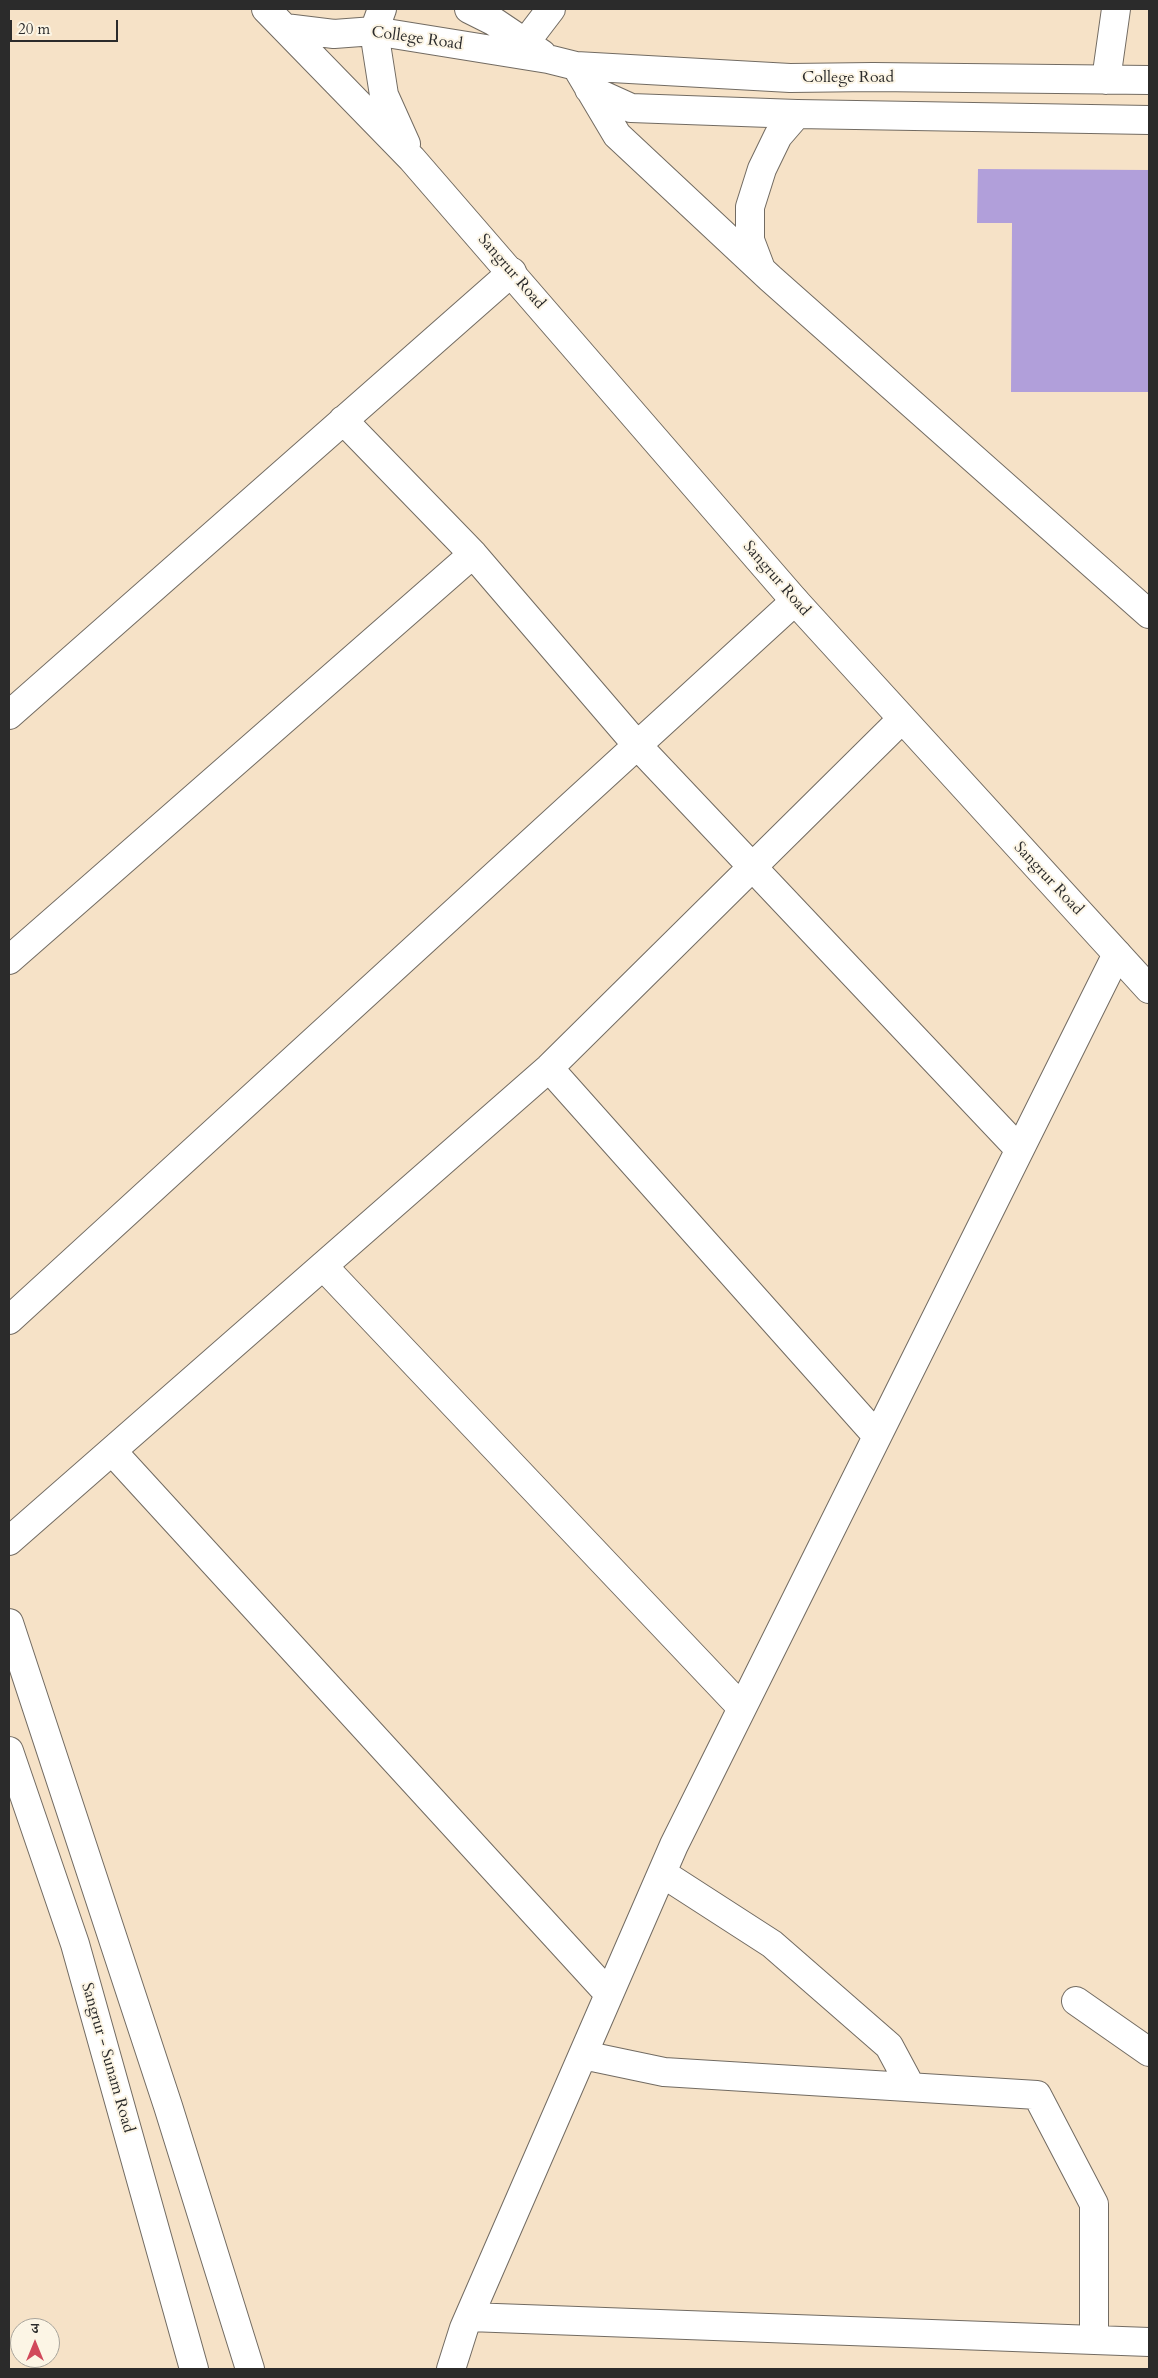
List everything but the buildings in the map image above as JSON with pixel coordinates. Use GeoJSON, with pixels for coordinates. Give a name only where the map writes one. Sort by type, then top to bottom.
{"type":"FeatureCollection","features":[{"type":"Feature","properties":{"kind":"street","name":"Sangrur Road"},"geometry":{"type":"LineString","coordinates":[[266,9],[412,159],[512,272],[795,601],[1149,990]]}},
{"type":"Feature","properties":{"kind":"street","name":"College Road"},"geometry":{"type":"LineString","coordinates":[[470,9],[493,21],[548,59],[583,77],[1149,80]]}},
{"type":"Feature","properties":{"kind":"street"},"geometry":{"type":"LineString","coordinates":[[525,43],[551,9]]}},
{"type":"Feature","properties":{"kind":"street"},"geometry":{"type":"LineString","coordinates":[[1106,80],[1116,9]]}},
{"type":"Feature","properties":{"kind":"street","name":"Sangrur Road"},"geometry":{"type":"LineString","coordinates":[[378,20],[384,95],[412,159]]}},
{"type":"Feature","properties":{"kind":"street","name":"College Road"},"geometry":{"type":"LineString","coordinates":[[285,28],[334,34],[378,20],[548,59]]}},
{"type":"Feature","properties":{"kind":"street"},"geometry":{"type":"LineString","coordinates":[[583,77],[630,108],[797,114],[1149,120]]}},
{"type":"Feature","properties":{"kind":"street"},"geometry":{"type":"LineString","coordinates":[[583,77],[616,135],[762,271],[1149,614]]}},
{"type":"Feature","properties":{"kind":"street"},"geometry":{"type":"LineString","coordinates":[[762,271],[750,240],[750,207],[762,169],[778,136],[797,114]]}},
{"type":"Feature","properties":{"kind":"street"},"geometry":{"type":"LineString","coordinates":[[9,715],[512,272]]}},
{"type":"Feature","properties":{"kind":"street"},"geometry":{"type":"LineString","coordinates":[[343,420],[473,554],[637,745],[1019,1149]]}},
{"type":"Feature","properties":{"kind":"street"},"geometry":{"type":"LineString","coordinates":[[9,960],[473,554]]}},
{"type":"Feature","properties":{"kind":"street"},"geometry":{"type":"LineString","coordinates":[[9,1320],[795,601]]}},
{"type":"Feature","properties":{"kind":"street"},"geometry":{"type":"LineString","coordinates":[[9,1541],[549,1068],[902,719]]}},
{"type":"Feature","properties":{"kind":"street"},"geometry":{"type":"LineString","coordinates":[[451,2369],[469,2317],[662,1873],[742,1708],[1117,954]]}},
{"type":"Feature","properties":{"kind":"street"},"geometry":{"type":"LineString","coordinates":[[549,1068],[877,1436]]}},
{"type":"Feature","properties":{"kind":"street"},"geometry":{"type":"LineString","coordinates":[[324,1266],[742,1708]]}},
{"type":"Feature","properties":{"kind":"street"},"geometry":{"type":"LineString","coordinates":[[112,1451],[609,1994]]}},
{"type":"Feature","properties":{"kind":"street"},"geometry":{"type":"LineString","coordinates":[[9,1623],[168,2106],[250,2369]]}},
{"type":"Feature","properties":{"kind":"street","name":"Sangrur - Sunam Road"},"geometry":{"type":"LineString","coordinates":[[9,1751],[75,1944],[194,2369]]}},
{"type":"Feature","properties":{"kind":"street"},"geometry":{"type":"LineString","coordinates":[[662,1873],[772,1944],[889,2046],[911,2087]]}},
{"type":"Feature","properties":{"kind":"street"},"geometry":{"type":"LineString","coordinates":[[1076,2001],[1146,2042]]}},
{"type":"Feature","properties":{"kind":"street"},"geometry":{"type":"LineString","coordinates":[[583,2055],[664,2072],[1037,2095],[1094,2204],[1094,2340]]}},
{"type":"Feature","properties":{"kind":"street"},"geometry":{"type":"LineString","coordinates":[[469,2317],[1149,2342]]}}]}
